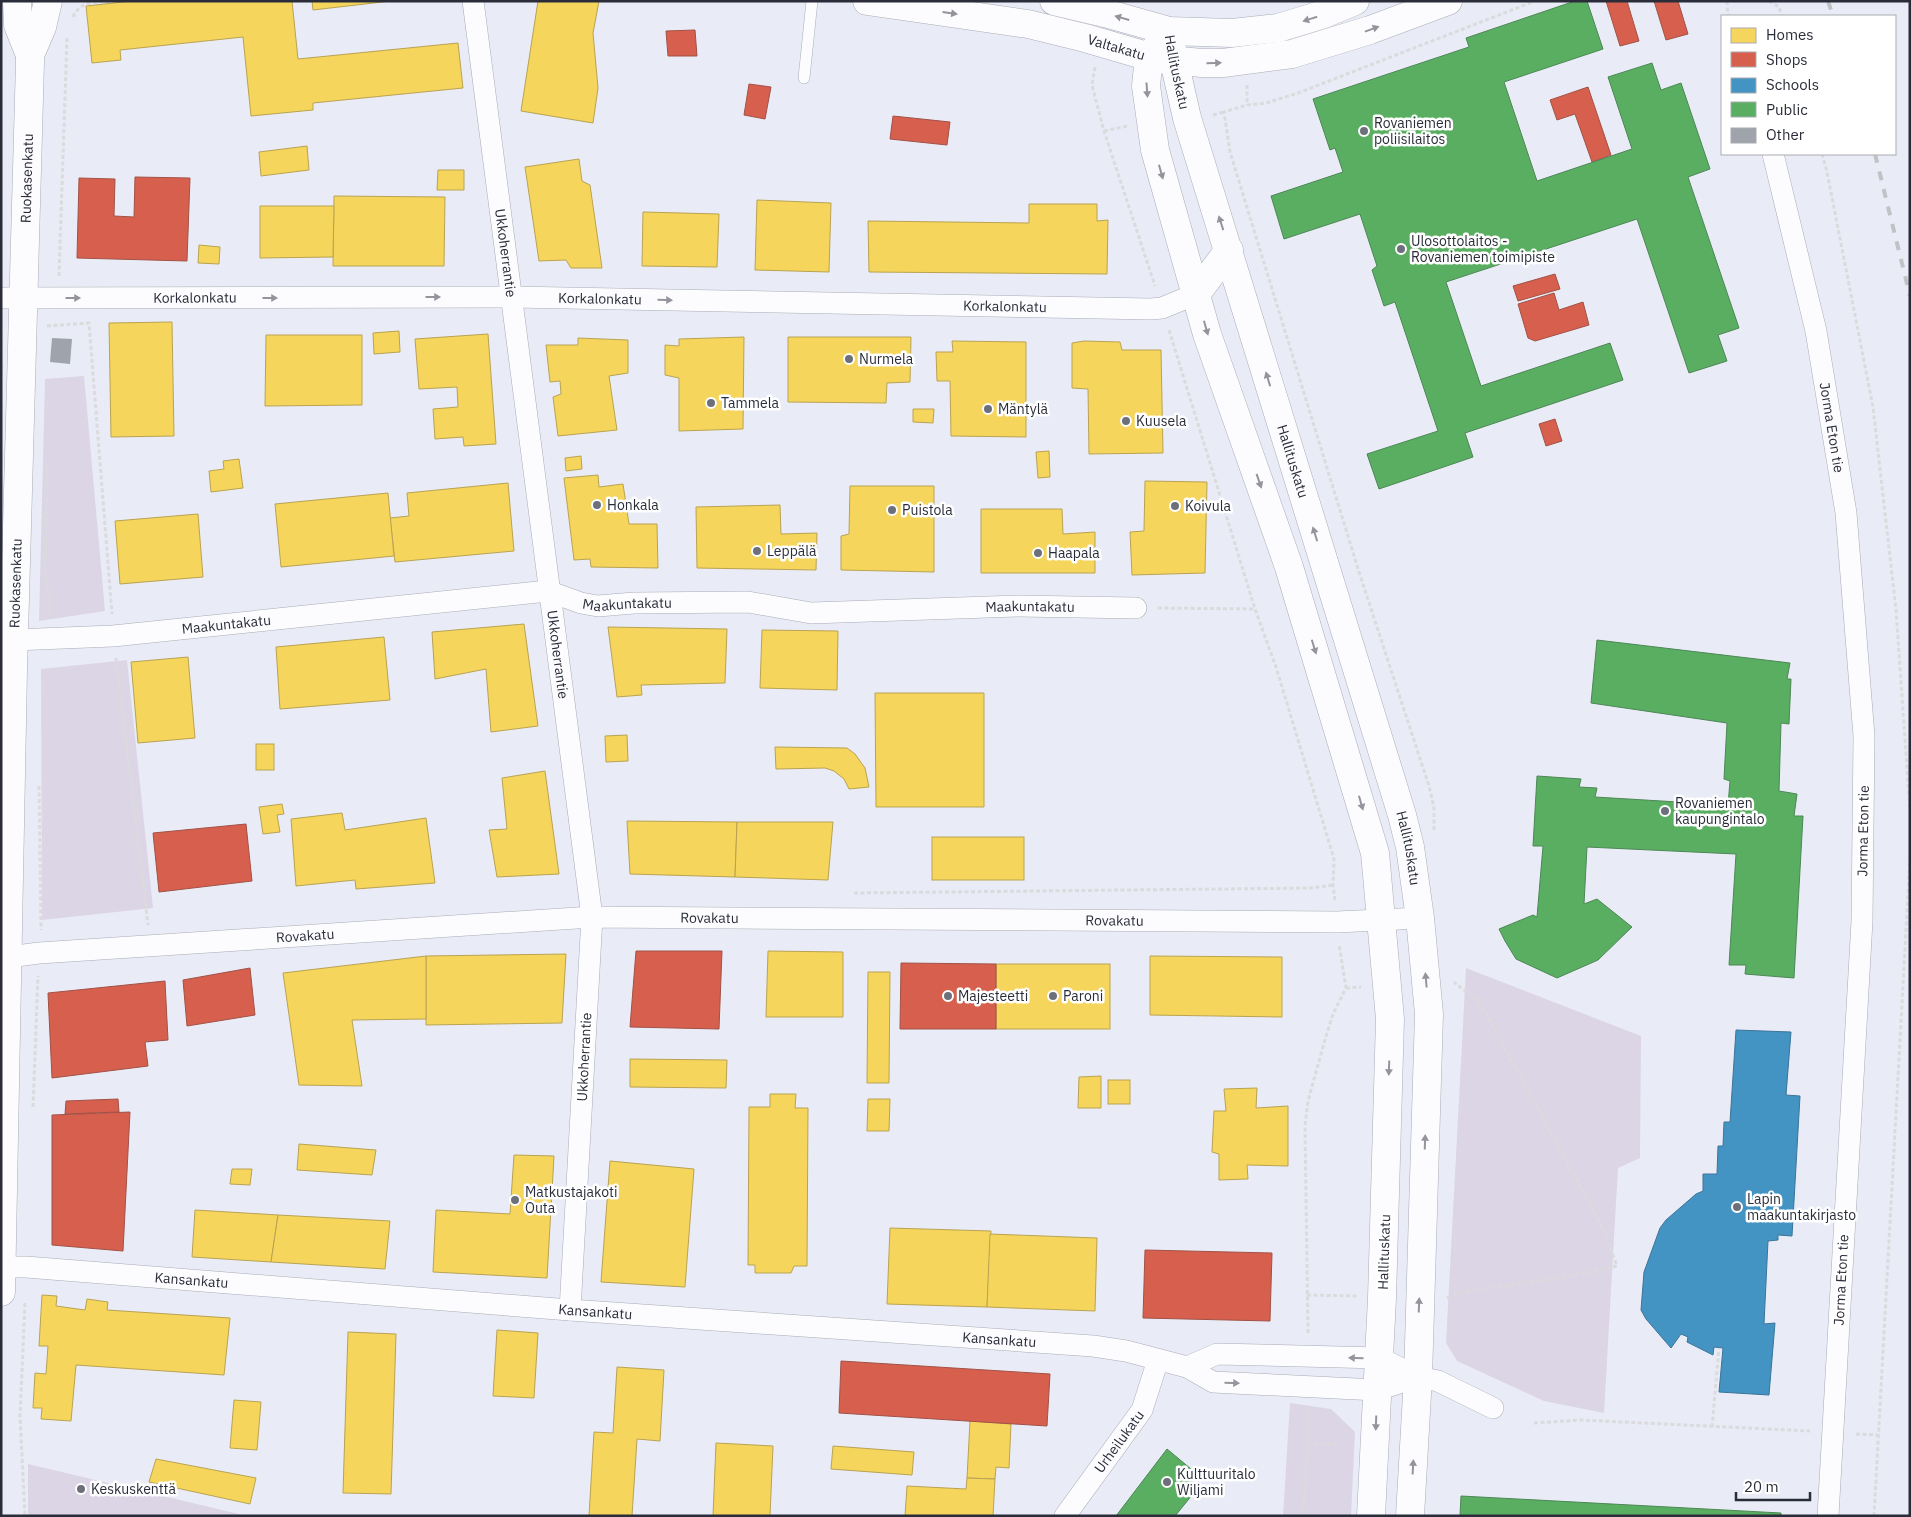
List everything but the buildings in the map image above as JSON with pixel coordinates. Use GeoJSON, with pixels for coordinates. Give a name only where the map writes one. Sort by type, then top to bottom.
{"type":"FeatureCollection","features":[{"type":"Feature","properties":{"kind":"street","name":"Ruokasenkatu"},"geometry":{"type":"LineString","coordinates":[[17,1],[18,25],[30,55]]}},
{"type":"Feature","properties":{"kind":"street","name":"Ruokasenkatu"},"geometry":{"type":"LineString","coordinates":[[2,1275],[7,640],[13,298],[30,55],[42,27],[48,1]]}},
{"type":"Feature","properties":{"kind":"street","name":"Ukkoherrantie"},"geometry":{"type":"LineString","coordinates":[[473,1],[548,591],[592,917],[570,1310]]}},
{"type":"Feature","properties":{"kind":"street","name":"Valtakatu"},"geometry":{"type":"LineString","coordinates":[[867,1],[1028,24],[1161,59],[1223,62],[1292,54],[1353,36],[1448,1]]}},
{"type":"Feature","properties":{"kind":"street"},"geometry":{"type":"LineString","coordinates":[[1054,1],[1169,31],[1232,33],[1278,28],[1324,14],[1355,1]]}},
{"type":"Feature","properties":{"kind":"street","name":"Hallituskatu"},"geometry":{"type":"LineString","coordinates":[[1169,31],[1161,59],[1146,86],[1155,150],[1207,334],[1289,567],[1375,853],[1390,1019],[1380,1358],[1371,1516]]}},
{"type":"Feature","properties":{"kind":"street","name":"Hallituskatu"},"geometry":{"type":"LineString","coordinates":[[1161,59],[1187,118],[1229,250],[1402,815],[1410,847],[1420,918],[1429,1014],[1418,1377],[1410,1516]]}},
{"type":"Feature","properties":{"kind":"street","name":"Jorma Eton tie"},"geometry":{"type":"LineString","coordinates":[[1773,155],[1816,331],[1846,513],[1864,736],[1862,921],[1828,1516]]}},
{"type":"Feature","properties":{"kind":"street"},"geometry":{"type":"LineString","coordinates":[[1196,294],[1229,250]]}},
{"type":"Feature","properties":{"kind":"street","name":"Korkalonkatu"},"geometry":{"type":"LineString","coordinates":[[13,298],[512,297],[1141,309],[1162,308],[1196,294]]}},
{"type":"Feature","properties":{"kind":"street"},"geometry":{"type":"LineString","coordinates":[[1289,567],[1329,581],[1303,611]]}},
{"type":"Feature","properties":{"kind":"street","name":"Maakuntakatu"},"geometry":{"type":"LineString","coordinates":[[7,640],[113,636],[548,591],[581,603],[598,606],[634,603],[748,602],[810,613],[1018,606],[1136,608]]}},
{"type":"Feature","properties":{"kind":"street","name":"Rovakatu"},"geometry":{"type":"LineString","coordinates":[[4,958],[39,953],[592,917],[1337,922],[1420,918]]}},
{"type":"Feature","properties":{"kind":"street","name":"Kansankatu"},"geometry":{"type":"LineString","coordinates":[[2,1275],[26,1267],[570,1310],[1093,1346],[1126,1351],[1188,1367],[1213,1382],[1377,1390],[1418,1377]]}},
{"type":"Feature","properties":{"kind":"street"},"geometry":{"type":"LineString","coordinates":[[1188,1367],[1217,1354],[1380,1358],[1418,1377],[1438,1381],[1493,1408]]}},
{"type":"Feature","properties":{"kind":"street","name":"Urheilukatu"},"geometry":{"type":"LineString","coordinates":[[1065,1516],[1142,1410],[1158,1360]]}},
{"type":"Feature","properties":{"kind":"lane"},"geometry":{"type":"LineString","coordinates":[[804,78],[812,1]]}},
{"type":"Feature","properties":{"kind":"path"},"geometry":{"type":"LineString","coordinates":[[70,24],[76,11],[83,4],[110,1]]}},
{"type":"Feature","properties":{"kind":"path"},"geometry":{"type":"LineString","coordinates":[[1434,835],[1434,808],[1429,786],[1358,572],[1238,180],[1230,152],[1224,112],[1247,105],[1266,103],[1298,93],[1535,1]]}},
{"type":"Feature","properties":{"kind":"path"},"geometry":{"type":"LineString","coordinates":[[1727,1],[1728,15]]}},
{"type":"Feature","properties":{"kind":"path"},"geometry":{"type":"LineString","coordinates":[[1769,1],[1779,7],[1782,15]]}},
{"type":"Feature","properties":{"kind":"path"},"geometry":{"type":"LineString","coordinates":[[58,262],[62,213],[67,30]]}},
{"type":"Feature","properties":{"kind":"path"},"geometry":{"type":"LineString","coordinates":[[1096,59],[1092,85],[1098,108],[1255,608],[1276,667],[1334,859],[1333,884]]}},
{"type":"Feature","properties":{"kind":"path"},"geometry":{"type":"LineString","coordinates":[[1822,155],[1873,407],[1896,610],[1910,811]]}},
{"type":"Feature","properties":{"kind":"path"},"geometry":{"type":"LineString","coordinates":[[56,324],[89,323],[113,636],[148,925]]}},
{"type":"Feature","properties":{"kind":"path"},"geometry":{"type":"LineString","coordinates":[[1136,608],[1255,608]]}},
{"type":"Feature","properties":{"kind":"path"},"geometry":{"type":"LineString","coordinates":[[1874,1516],[1910,857]]}},
{"type":"Feature","properties":{"kind":"path"},"geometry":{"type":"LineString","coordinates":[[1308,1339],[1305,1126],[1313,1080],[1332,1014],[1346,988],[1339,945]]}},
{"type":"Feature","properties":{"kind":"path"},"geometry":{"type":"LineString","coordinates":[[1441,1300],[1463,1291],[1583,1274],[1617,1266],[1603,1228],[1483,1008],[1475,997],[1461,989],[1454,982]]}},
{"type":"Feature","properties":{"kind":"path"},"geometry":{"type":"LineString","coordinates":[[1346,988],[1368,986]]}},
{"type":"Feature","properties":{"kind":"path"},"geometry":{"type":"LineString","coordinates":[[1307,1296],[1360,1296]]}},
{"type":"Feature","properties":{"kind":"path"},"geometry":{"type":"LineString","coordinates":[[1712,1427],[1719,1348]]}},
{"type":"Feature","properties":{"kind":"path"},"geometry":{"type":"LineString","coordinates":[[1303,1516],[1308,1443],[1307,1401]]}},
{"type":"Feature","properties":{"kind":"path"},"geometry":{"type":"LineString","coordinates":[[1534,1423],[1581,1420],[1878,1435]]}},
{"type":"Feature","properties":{"kind":"path"},"geometry":{"type":"LineString","coordinates":[[1308,1443],[1338,1445]]}},
{"type":"Feature","properties":{"kind":"shaded area"},"geometry":{"type":"Polygon","coordinates":[[[84,376],[105,611],[39,621],[45,379],[84,376]]]}},
{"type":"Feature","properties":{"kind":"shaded area"},"geometry":{"type":"Polygon","coordinates":[[[127,660],[153,908],[42,920],[41,669],[127,660]]]}},
{"type":"Feature","properties":{"kind":"shaded area"},"geometry":{"type":"Polygon","coordinates":[[[1466,968],[1641,1036],[1640,1158],[1618,1168],[1604,1413],[1544,1401],[1457,1361],[1446,1343],[1466,968]]]}},
{"type":"Feature","properties":{"kind":"shaded area"},"geometry":{"type":"Polygon","coordinates":[[[1290,1403],[1331,1409],[1355,1432],[1351,1516],[1283,1516],[1290,1403]]]}},
{"type":"Feature","properties":{"kind":"shaded area","name":"Keskuskenttä"},"geometry":{"type":"Polygon","coordinates":[[[28,1464],[239,1514],[247,1516],[28,1516],[28,1464]]]}},
{"type":"Feature","properties":{"kind":"railway"},"geometry":{"type":"LineString","coordinates":[[1828,1],[1833,15]]}},
{"type":"Feature","properties":{"kind":"railway"},"geometry":{"type":"LineString","coordinates":[[1875,155],[1910,296]]}},
{"type":"Feature","properties":{"kind":"place","name":"Rovaniemen poliisilaitos"},"geometry":{"type":"Point","coordinates":[1364,131]}},
{"type":"Feature","properties":{"kind":"place","name":"Ulosottolaitos - Rovaniemen toimipiste"},"geometry":{"type":"Point","coordinates":[1401,249]}},
{"type":"Feature","properties":{"kind":"place","name":"Nurmela"},"geometry":{"type":"Point","coordinates":[849,359]}},
{"type":"Feature","properties":{"kind":"place","name":"Tammela"},"geometry":{"type":"Point","coordinates":[711,403]}},
{"type":"Feature","properties":{"kind":"place","name":"Mäntylä"},"geometry":{"type":"Point","coordinates":[988,409]}},
{"type":"Feature","properties":{"kind":"place","name":"Kuusela"},"geometry":{"type":"Point","coordinates":[1126,421]}},
{"type":"Feature","properties":{"kind":"place","name":"Honkala"},"geometry":{"type":"Point","coordinates":[597,505]}},
{"type":"Feature","properties":{"kind":"place","name":"Koivula"},"geometry":{"type":"Point","coordinates":[1175,506]}},
{"type":"Feature","properties":{"kind":"place","name":"Puistola"},"geometry":{"type":"Point","coordinates":[892,510]}},
{"type":"Feature","properties":{"kind":"place","name":"Leppälä"},"geometry":{"type":"Point","coordinates":[757,551]}},
{"type":"Feature","properties":{"kind":"place","name":"Haapala"},"geometry":{"type":"Point","coordinates":[1038,553]}},
{"type":"Feature","properties":{"kind":"place","name":"Rovaniemen kaupungintalo"},"geometry":{"type":"Point","coordinates":[1665,811]}},
{"type":"Feature","properties":{"kind":"place","name":"Majesteetti"},"geometry":{"type":"Point","coordinates":[948,996]}},
{"type":"Feature","properties":{"kind":"place","name":"Paroni"},"geometry":{"type":"Point","coordinates":[1053,996]}},
{"type":"Feature","properties":{"kind":"place","name":"Matkustajakoti Outa"},"geometry":{"type":"Point","coordinates":[515,1200]}},
{"type":"Feature","properties":{"kind":"place","name":"Lapin maakuntakirjasto"},"geometry":{"type":"Point","coordinates":[1737,1207]}},
{"type":"Feature","properties":{"kind":"place","name":"Kulttuuritalo Wiljami"},"geometry":{"type":"Point","coordinates":[1167,1482]}},
{"type":"Feature","properties":{"kind":"place","name":"Keskuskenttä"},"geometry":{"type":"Point","coordinates":[81,1489]}}]}
